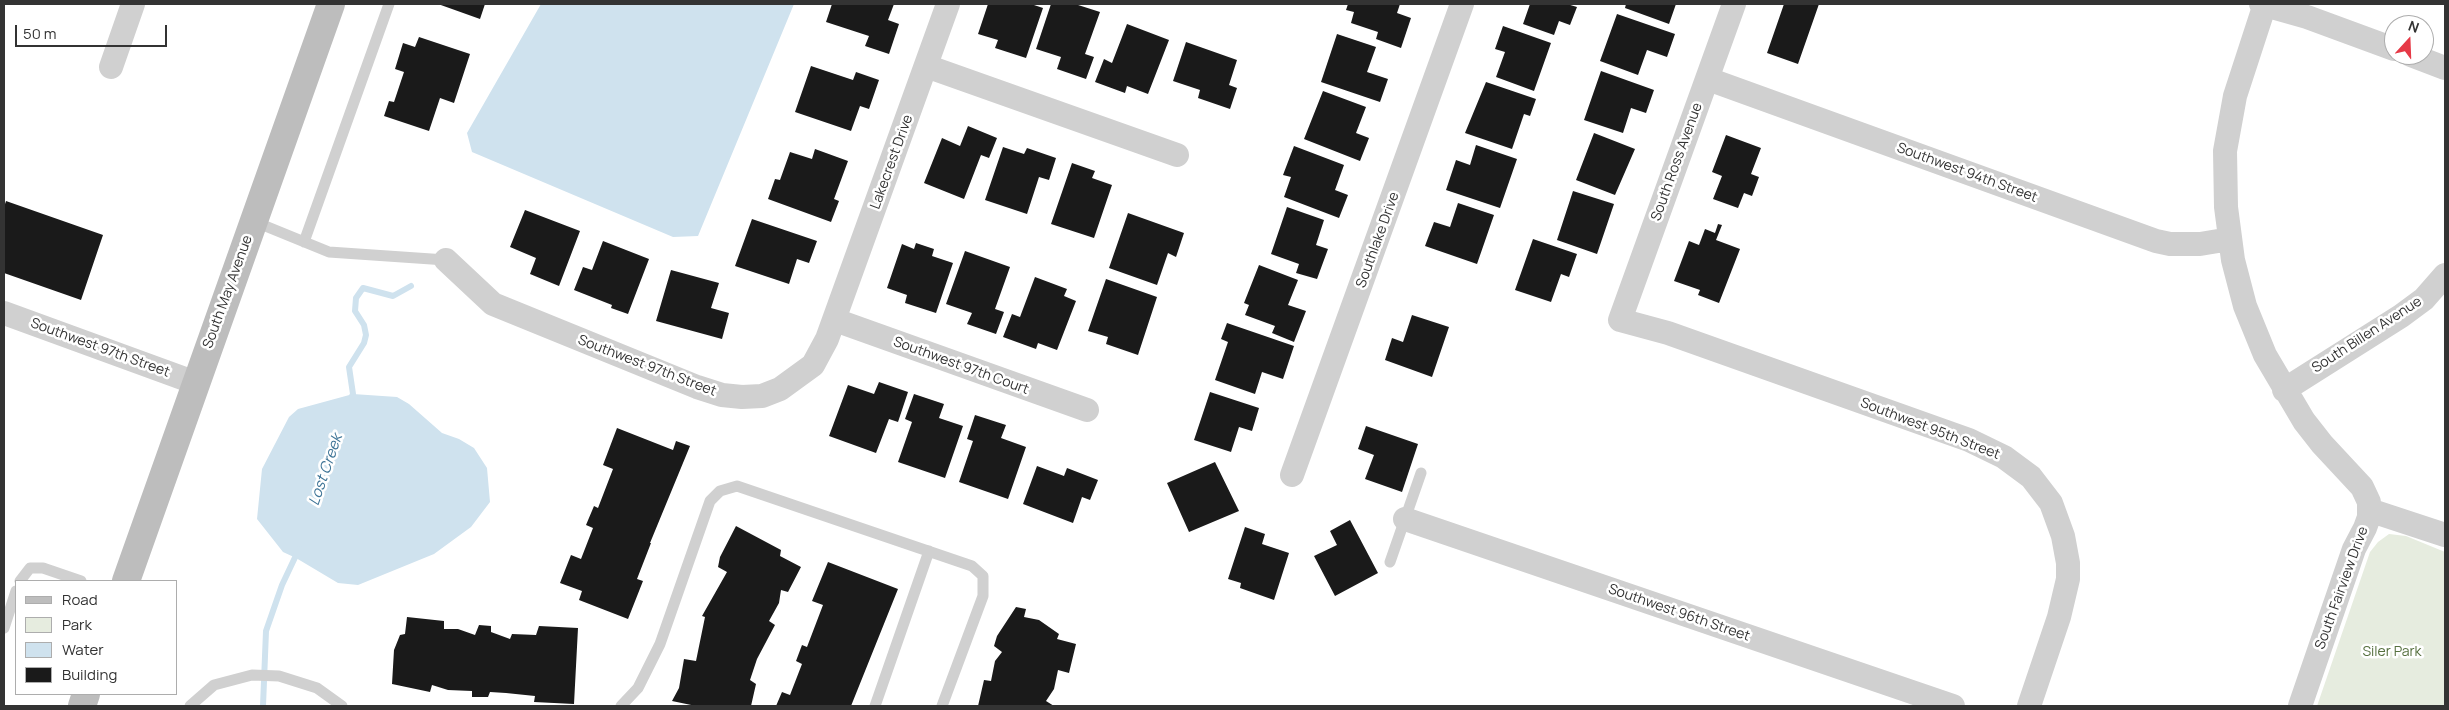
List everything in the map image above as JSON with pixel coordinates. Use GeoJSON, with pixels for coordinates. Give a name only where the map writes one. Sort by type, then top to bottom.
{"type":"FeatureCollection","features":[{"type":"Feature","properties":{"kind":"main road","name":"South May Avenue"},"geometry":{"type":"LineString","coordinates":[[126,580],[331,4]]}},
{"type":"Feature","properties":{"kind":"street"},"geometry":{"type":"LineString","coordinates":[[111,67],[133,4]]}},
{"type":"Feature","properties":{"kind":"street","name":"Lakecrest Drive"},"geometry":{"type":"LineString","coordinates":[[835,320],[948,4]]}},
{"type":"Feature","properties":{"kind":"street","name":"Southlake Drive"},"geometry":{"type":"LineString","coordinates":[[1292,475],[1462,4]]}},
{"type":"Feature","properties":{"kind":"street","name":"South Ross Avenue"},"geometry":{"type":"LineString","coordinates":[[1620,320],[1734,4]]}},
{"type":"Feature","properties":{"kind":"street"},"geometry":{"type":"LineString","coordinates":[[2264,4],[2307,17],[2384,45]]}},
{"type":"Feature","properties":{"kind":"street","name":"South Fairview Drive"},"geometry":{"type":"LineString","coordinates":[[2264,4],[2235,96],[2228,128],[2224,179],[2230,240],[2245,306],[2265,355],[2284,390],[2322,444],[2367,494],[2369,510],[2365,528],[2354,549],[2300,706]]}},
{"type":"Feature","properties":{"kind":"street"},"geometry":{"type":"LineString","coordinates":[[926,66],[1177,155]]}},
{"type":"Feature","properties":{"kind":"street","name":"Southwest 94th Street"},"geometry":{"type":"LineString","coordinates":[[1708,79],[2156,241],[2170,244],[2200,244],[2230,240]]}},
{"type":"Feature","properties":{"kind":"street","name":"Southwest 97th Street"},"geometry":{"type":"LineString","coordinates":[[446,260],[493,304],[722,395],[762,396],[789,384],[812,365],[835,320]]}},
{"type":"Feature","properties":{"kind":"street","name":"South Billen Avenue"},"geometry":{"type":"LineString","coordinates":[[2284,390],[2401,316],[2428,294],[2445,275]]}},
{"type":"Feature","properties":{"kind":"street","name":"Southwest 97th Street"},"geometry":{"type":"LineString","coordinates":[[4,313],[196,383]]}},
{"type":"Feature","properties":{"kind":"street","name":"Southwest 97th Court"},"geometry":{"type":"LineString","coordinates":[[835,320],[1087,410]]}},
{"type":"Feature","properties":{"kind":"street","name":"Southwest 95th Street"},"geometry":{"type":"LineString","coordinates":[[1620,320],[1677,336],[1969,440],[2004,457],[2031,477],[2051,503],[2063,536],[2068,563],[2068,579],[2059,617],[2029,706]]}},
{"type":"Feature","properties":{"kind":"street"},"geometry":{"type":"LineString","coordinates":[[2369,510],[2445,535]]}},
{"type":"Feature","properties":{"kind":"street","name":"Southwest 96th Street"},"geometry":{"type":"LineString","coordinates":[[1405,519],[1953,706]]}},
{"type":"Feature","properties":{"kind":"lane"},"geometry":{"type":"LineString","coordinates":[[304,242],[389,4]]}},
{"type":"Feature","properties":{"kind":"lane"},"geometry":{"type":"LineString","coordinates":[[254,222],[329,252],[446,260]]}},
{"type":"Feature","properties":{"kind":"lane"},"geometry":{"type":"LineString","coordinates":[[1390,562],[1421,473]]}},
{"type":"Feature","properties":{"kind":"lane"},"geometry":{"type":"LineString","coordinates":[[621,706],[638,688],[660,644],[710,501],[720,491],[737,486],[972,566],[983,576],[983,596],[942,706]]}},
{"type":"Feature","properties":{"kind":"lane"},"geometry":{"type":"LineString","coordinates":[[875,706],[929,551]]}},
{"type":"Feature","properties":{"kind":"lane"},"geometry":{"type":"LineString","coordinates":[[21,580],[30,568],[43,568],[78,580]]}},
{"type":"Feature","properties":{"kind":"lane"},"geometry":{"type":"LineString","coordinates":[[4,628],[15,594]]}},
{"type":"Feature","properties":{"kind":"lane"},"geometry":{"type":"LineString","coordinates":[[190,706],[214,685],[252,675],[279,676],[317,688],[342,706]]}},
{"type":"Feature","properties":{"kind":"green space","name":"Siler Park"},"geometry":{"type":"Polygon","coordinates":[[[2389,534],[2406,536],[2445,552],[2445,706],[2317,706],[2370,552],[2378,542],[2389,534]]]}},
{"type":"Feature","properties":{"kind":"water"},"geometry":{"type":"Polygon","coordinates":[[[541,4],[794,4],[698,236],[673,237],[472,152],[467,133],[541,4]]]}},
{"type":"Feature","properties":{"kind":"water"},"geometry":{"type":"Polygon","coordinates":[[[353,394],[397,397],[409,404],[442,433],[459,439],[474,448],[487,468],[490,502],[471,527],[434,554],[358,585],[338,583],[283,552],[257,519],[262,469],[289,417],[298,409],[353,394]]]}},
{"type":"Feature","properties":{"kind":"building"},"geometry":{"type":"Polygon","coordinates":[[[438,4],[485,4],[480,19],[438,4]]]}},
{"type":"Feature","properties":{"kind":"building"},"geometry":{"type":"Polygon","coordinates":[[[832,4],[894,4],[888,20],[899,24],[889,54],[865,46],[869,36],[826,22],[832,4]]]}},
{"type":"Feature","properties":{"kind":"building"},"geometry":{"type":"Polygon","coordinates":[[[988,4],[1031,4],[1043,8],[1026,58],[995,48],[998,40],[978,34],[988,4]]]}},
{"type":"Feature","properties":{"kind":"building"},"geometry":{"type":"Polygon","coordinates":[[[1051,4],[1075,4],[1100,12],[1085,54],[1094,57],[1086,79],[1057,69],[1061,57],[1036,49],[1051,4]]]}},
{"type":"Feature","properties":{"kind":"building"},"geometry":{"type":"Polygon","coordinates":[[[1348,4],[1400,4],[1397,13],[1411,18],[1401,48],[1376,39],[1378,32],[1351,23],[1354,12],[1346,10],[1348,4]]]}},
{"type":"Feature","properties":{"kind":"building"},"geometry":{"type":"Polygon","coordinates":[[[1530,4],[1567,4],[1577,7],[1570,25],[1559,21],[1554,35],[1523,24],[1530,4]]]}},
{"type":"Feature","properties":{"kind":"building"},"geometry":{"type":"Polygon","coordinates":[[[1626,4],[1676,4],[1669,24],[1625,8],[1626,4]]]}},
{"type":"Feature","properties":{"kind":"building"},"geometry":{"type":"Polygon","coordinates":[[[1784,4],[1819,4],[1798,64],[1767,53],[1784,4]]]}},
{"type":"Feature","properties":{"kind":"building"},"geometry":{"type":"Polygon","coordinates":[[[1617,14],[1675,34],[1667,57],[1647,50],[1638,75],[1600,61],[1617,14]]]}},
{"type":"Feature","properties":{"kind":"building"},"geometry":{"type":"Polygon","coordinates":[[[1127,24],[1169,40],[1148,94],[1127,86],[1125,93],[1095,82],[1104,59],[1112,63],[1127,24]]]}},
{"type":"Feature","properties":{"kind":"building"},"geometry":{"type":"Polygon","coordinates":[[[1503,26],[1551,43],[1534,91],[1496,77],[1505,52],[1495,49],[1503,26]]]}},
{"type":"Feature","properties":{"kind":"building"},"geometry":{"type":"Polygon","coordinates":[[[1337,34],[1376,47],[1367,72],[1388,79],[1380,102],[1321,82],[1337,34]]]}},
{"type":"Feature","properties":{"kind":"building"},"geometry":{"type":"Polygon","coordinates":[[[419,37],[470,54],[454,103],[440,98],[429,131],[384,116],[389,101],[394,102],[404,72],[395,69],[403,43],[415,47],[419,37]]]}},
{"type":"Feature","properties":{"kind":"building"},"geometry":{"type":"Polygon","coordinates":[[[1186,42],[1237,60],[1229,85],[1237,88],[1230,109],[1198,98],[1200,90],[1173,81],[1186,42]]]}},
{"type":"Feature","properties":{"kind":"building"},"geometry":{"type":"Polygon","coordinates":[[[811,66],[853,80],[856,72],[879,80],[869,109],[860,106],[851,131],[795,112],[811,66]]]}},
{"type":"Feature","properties":{"kind":"building"},"geometry":{"type":"Polygon","coordinates":[[[1601,71],[1654,90],[1646,113],[1631,108],[1623,133],[1584,120],[1601,71]]]}},
{"type":"Feature","properties":{"kind":"building"},"geometry":{"type":"Polygon","coordinates":[[[1486,82],[1536,99],[1530,116],[1524,114],[1512,149],[1465,133],[1486,82]]]}},
{"type":"Feature","properties":{"kind":"building"},"geometry":{"type":"Polygon","coordinates":[[[1323,91],[1366,107],[1356,133],[1369,138],[1360,161],[1304,139],[1323,91]]]}},
{"type":"Feature","properties":{"kind":"building"},"geometry":{"type":"Polygon","coordinates":[[[968,126],[997,138],[989,158],[981,155],[964,199],[924,183],[942,138],[960,146],[968,126]]]}},
{"type":"Feature","properties":{"kind":"building"},"geometry":{"type":"Polygon","coordinates":[[[1594,133],[1635,149],[1615,195],[1576,180],[1594,133]]]}},
{"type":"Feature","properties":{"kind":"building"},"geometry":{"type":"Polygon","coordinates":[[[1726,135],[1761,148],[1751,174],[1759,177],[1752,196],[1744,193],[1738,208],[1713,199],[1722,176],[1712,172],[1726,135]]]}},
{"type":"Feature","properties":{"kind":"building"},"geometry":{"type":"Polygon","coordinates":[[[1476,145],[1517,159],[1500,208],[1446,190],[1456,160],[1470,165],[1476,145]]]}},
{"type":"Feature","properties":{"kind":"building"},"geometry":{"type":"Polygon","coordinates":[[[1294,146],[1344,165],[1335,190],[1348,195],[1339,218],[1284,197],[1291,177],[1283,175],[1294,146]]]}},
{"type":"Feature","properties":{"kind":"building"},"geometry":{"type":"Polygon","coordinates":[[[1003,147],[1024,154],[1027,148],[1056,158],[1049,180],[1039,177],[1027,214],[985,200],[1003,147]]]}},
{"type":"Feature","properties":{"kind":"building"},"geometry":{"type":"Polygon","coordinates":[[[815,149],[848,161],[834,199],[839,201],[831,222],[768,199],[775,179],[780,180],[790,152],[812,159],[815,149]]]}},
{"type":"Feature","properties":{"kind":"building"},"geometry":{"type":"Polygon","coordinates":[[[1072,163],[1095,171],[1092,178],[1112,185],[1094,238],[1051,224],[1072,163]]]}},
{"type":"Feature","properties":{"kind":"building"},"geometry":{"type":"Polygon","coordinates":[[[1573,191],[1614,204],[1597,254],[1557,240],[1573,191]]]}},
{"type":"Feature","properties":{"kind":"building"},"geometry":{"type":"Polygon","coordinates":[[[6,201],[103,235],[81,300],[4,273],[4,207],[6,201]]]}},
{"type":"Feature","properties":{"kind":"building"},"geometry":{"type":"Polygon","coordinates":[[[1458,203],[1494,215],[1477,264],[1425,246],[1434,222],[1450,227],[1458,203]]]}},
{"type":"Feature","properties":{"kind":"building"},"geometry":{"type":"Polygon","coordinates":[[[1287,207],[1324,220],[1316,245],[1328,249],[1317,279],[1296,273],[1299,264],[1271,254],[1287,207]]]}},
{"type":"Feature","properties":{"kind":"building"},"geometry":{"type":"Polygon","coordinates":[[[525,210],[580,231],[559,286],[530,274],[536,258],[510,247],[525,210]]]}},
{"type":"Feature","properties":{"kind":"building"},"geometry":{"type":"Polygon","coordinates":[[[1128,213],[1184,233],[1176,257],[1168,253],[1157,285],[1109,268],[1128,213]]]}},
{"type":"Feature","properties":{"kind":"building"},"geometry":{"type":"Polygon","coordinates":[[[752,219],[817,241],[809,263],[797,259],[789,284],[735,266],[752,219]]]}},
{"type":"Feature","properties":{"kind":"building"},"geometry":{"type":"Polygon","coordinates":[[[1718,224],[1722,225],[1716,240],[1740,249],[1719,303],[1698,295],[1700,290],[1674,281],[1689,241],[1699,245],[1705,229],[1715,233],[1718,224]]]}},
{"type":"Feature","properties":{"kind":"building"},"geometry":{"type":"Polygon","coordinates":[[[1533,239],[1577,254],[1569,277],[1561,274],[1551,302],[1515,290],[1533,239]]]}},
{"type":"Feature","properties":{"kind":"building"},"geometry":{"type":"Polygon","coordinates":[[[603,241],[649,259],[628,314],[611,308],[612,305],[574,290],[583,267],[592,270],[603,241]]]}},
{"type":"Feature","properties":{"kind":"building"},"geometry":{"type":"Polygon","coordinates":[[[916,243],[934,249],[932,256],[953,263],[936,313],[905,303],[907,295],[887,288],[902,244],[914,249],[916,243]]]}},
{"type":"Feature","properties":{"kind":"building"},"geometry":{"type":"Polygon","coordinates":[[[965,251],[1010,267],[995,309],[1004,312],[996,334],[967,324],[972,313],[946,304],[965,251]]]}},
{"type":"Feature","properties":{"kind":"building"},"geometry":{"type":"Polygon","coordinates":[[[1259,265],[1298,280],[1288,305],[1306,311],[1294,342],[1272,333],[1275,326],[1245,315],[1249,305],[1244,303],[1259,265]]]}},
{"type":"Feature","properties":{"kind":"building"},"geometry":{"type":"Polygon","coordinates":[[[671,270],[719,283],[711,308],[729,313],[722,339],[656,321],[671,270]]]}},
{"type":"Feature","properties":{"kind":"building"},"geometry":{"type":"Polygon","coordinates":[[[1035,277],[1067,289],[1064,296],[1076,301],[1057,350],[1038,343],[1036,349],[1003,337],[1012,314],[1020,317],[1035,277]]]}},
{"type":"Feature","properties":{"kind":"building"},"geometry":{"type":"Polygon","coordinates":[[[1106,279],[1157,297],[1138,355],[1106,344],[1108,337],[1088,331],[1106,279]]]}},
{"type":"Feature","properties":{"kind":"building"},"geometry":{"type":"Polygon","coordinates":[[[1412,315],[1449,327],[1432,377],[1385,360],[1392,338],[1403,342],[1412,315]]]}},
{"type":"Feature","properties":{"kind":"building"},"geometry":{"type":"Polygon","coordinates":[[[1227,323],[1294,346],[1283,379],[1262,372],[1255,394],[1215,380],[1228,342],[1221,339],[1227,323]]]}},
{"type":"Feature","properties":{"kind":"building"},"geometry":{"type":"Polygon","coordinates":[[[879,382],[908,392],[898,422],[889,419],[876,453],[829,436],[848,385],[874,394],[879,382]]]}},
{"type":"Feature","properties":{"kind":"building"},"geometry":{"type":"Polygon","coordinates":[[[1210,392],[1259,408],[1252,431],[1239,427],[1231,452],[1194,440],[1210,392]]]}},
{"type":"Feature","properties":{"kind":"building"},"geometry":{"type":"Polygon","coordinates":[[[914,394],[944,404],[939,418],[963,426],[945,478],[898,462],[912,422],[905,419],[914,394]]]}},
{"type":"Feature","properties":{"kind":"building"},"geometry":{"type":"Polygon","coordinates":[[[975,415],[1006,425],[1001,438],[1026,447],[1008,499],[959,482],[973,441],[967,439],[975,415]]]}},
{"type":"Feature","properties":{"kind":"building"},"geometry":{"type":"Polygon","coordinates":[[[1366,426],[1418,444],[1402,492],[1365,479],[1374,455],[1358,449],[1366,426]]]}},
{"type":"Feature","properties":{"kind":"building"},"geometry":{"type":"Polygon","coordinates":[[[617,428],[673,450],[676,441],[690,446],[637,579],[643,581],[628,619],[579,600],[582,591],[560,583],[571,555],[581,559],[593,528],[586,525],[594,506],[598,508],[613,469],[603,465],[617,428]]]}},
{"type":"Feature","properties":{"kind":"building"},"geometry":{"type":"Polygon","coordinates":[[[1215,462],[1239,511],[1189,532],[1167,483],[1215,462]]]}},
{"type":"Feature","properties":{"kind":"building"},"geometry":{"type":"Polygon","coordinates":[[[1037,466],[1064,476],[1067,468],[1098,480],[1090,500],[1082,497],[1073,523],[1023,504],[1037,466]]]}},
{"type":"Feature","properties":{"kind":"building"},"geometry":{"type":"Polygon","coordinates":[[[1350,520],[1378,573],[1335,596],[1314,556],[1337,545],[1330,531],[1350,520]]]}},
{"type":"Feature","properties":{"kind":"building"},"geometry":{"type":"Polygon","coordinates":[[[736,526],[781,550],[780,556],[801,567],[788,592],[781,590],[779,603],[769,621],[775,625],[757,659],[750,680],[756,684],[751,706],[696,706],[672,701],[679,688],[684,659],[696,661],[705,617],[702,616],[727,572],[718,567],[720,557],[736,526]]]}},
{"type":"Feature","properties":{"kind":"building"},"geometry":{"type":"Polygon","coordinates":[[[1245,527],[1265,534],[1262,544],[1289,553],[1274,600],[1240,588],[1241,583],[1228,579],[1245,527]]]}},
{"type":"Feature","properties":{"kind":"building"},"geometry":{"type":"Polygon","coordinates":[[[828,562],[898,589],[851,706],[776,706],[782,692],[790,695],[802,664],[796,661],[802,645],[807,647],[823,605],[812,601],[828,562]]]}},
{"type":"Feature","properties":{"kind":"building"},"geometry":{"type":"Polygon","coordinates":[[[1016,607],[1026,609],[1024,617],[1039,620],[1059,634],[1057,639],[1076,644],[1069,673],[1058,670],[1054,689],[1046,701],[1054,706],[978,706],[984,680],[991,681],[995,661],[1002,652],[994,646],[997,636],[1016,607]]]}},
{"type":"Feature","properties":{"kind":"building"},"geometry":{"type":"Polygon","coordinates":[[[407,617],[444,621],[444,629],[458,629],[475,635],[479,625],[491,626],[491,632],[510,639],[512,634],[536,635],[539,626],[578,628],[574,704],[534,702],[535,696],[506,693],[490,692],[488,697],[472,697],[472,691],[448,690],[432,685],[430,692],[392,684],[394,650],[400,635],[405,634],[407,617]]]}},
{"type":"Feature","properties":{"kind":"waterway","name":"Lost Creek"},"geometry":{"type":"LineString","coordinates":[[350,400],[353,394],[349,367],[364,343],[366,335],[364,325],[355,311],[356,298],[363,288],[393,296],[411,286]]}},
{"type":"Feature","properties":{"kind":"waterway","name":"Lost Creek"},"geometry":{"type":"LineString","coordinates":[[263,706],[266,631],[282,585],[299,549]]}}]}
